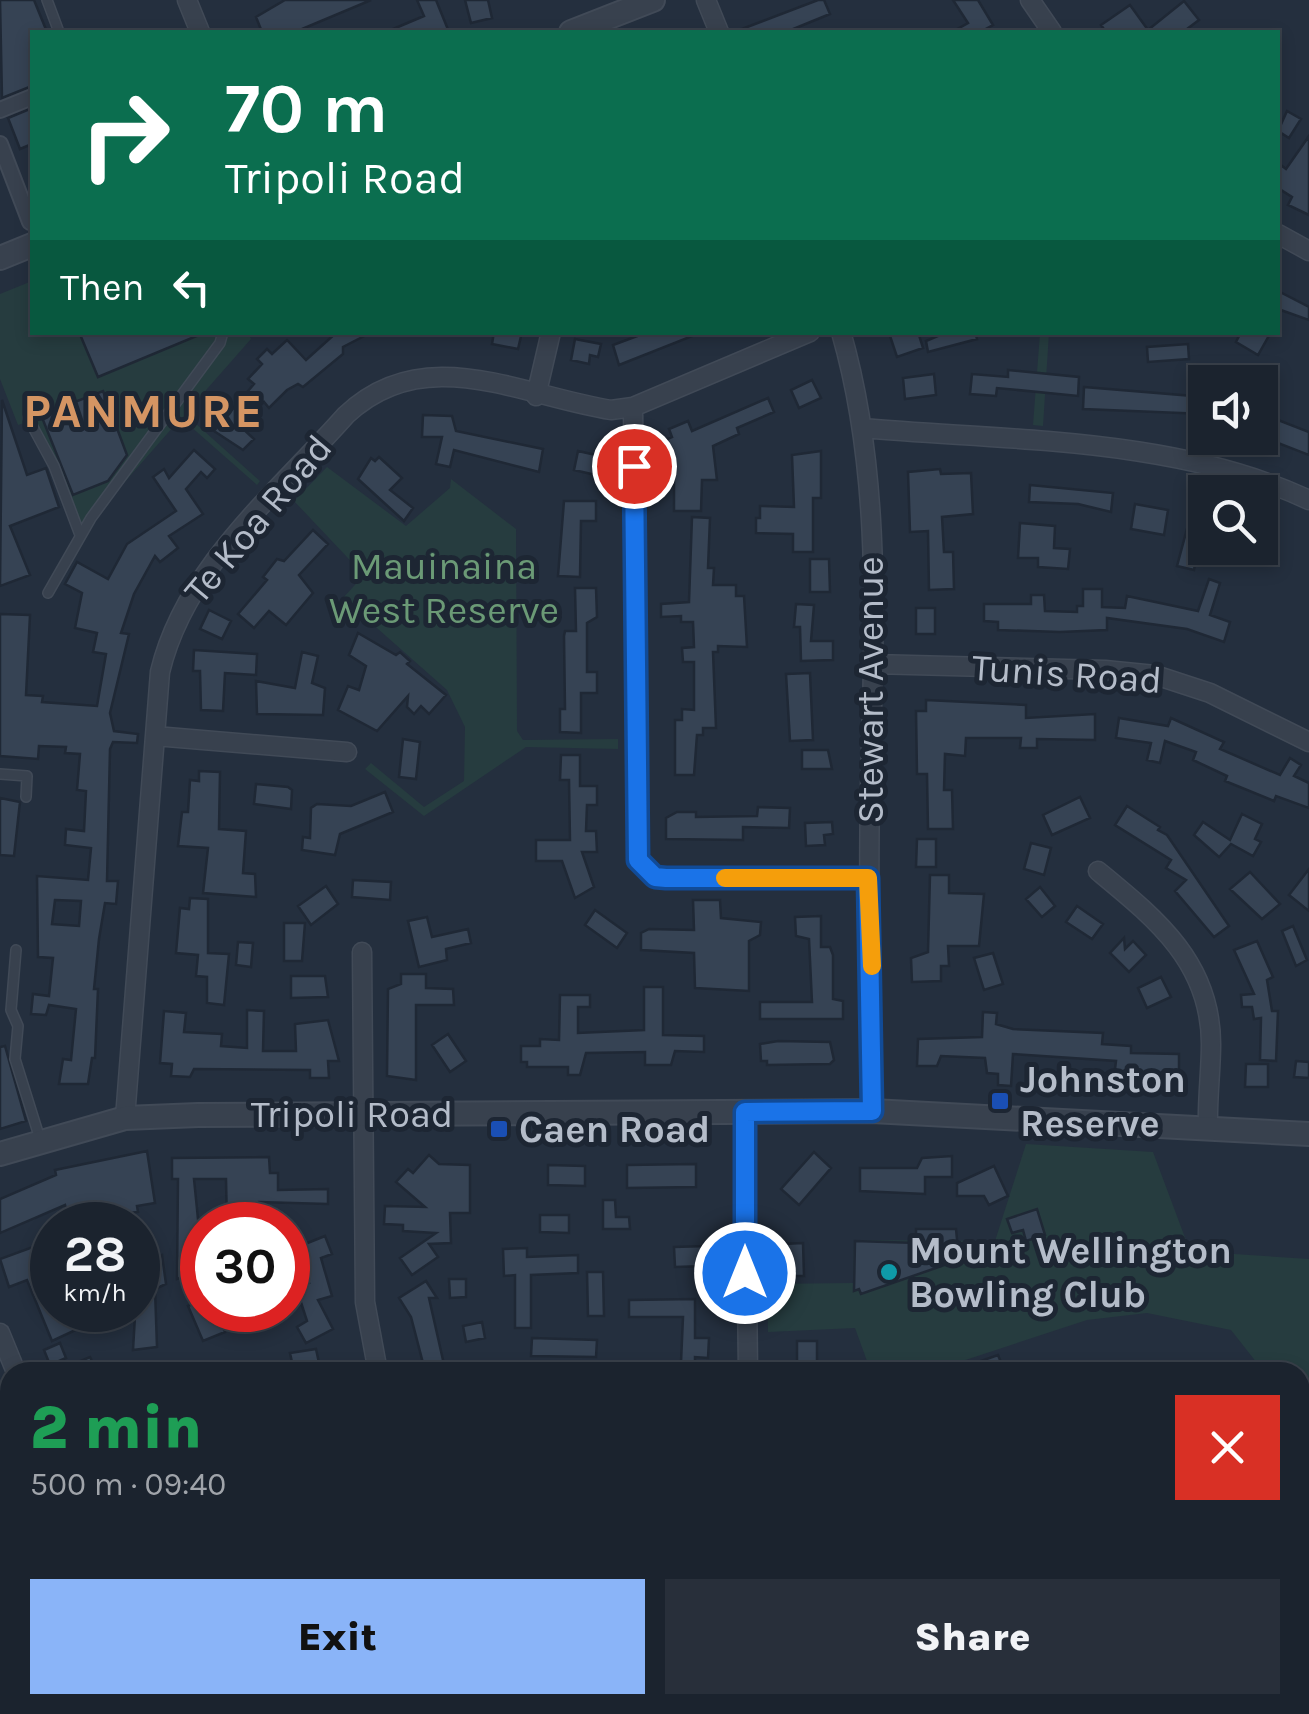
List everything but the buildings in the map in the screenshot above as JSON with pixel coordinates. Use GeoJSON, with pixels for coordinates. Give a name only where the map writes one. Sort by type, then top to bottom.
{"type":"FeatureCollection","features":[{"type":"Feature","properties":{"kind":"street"},"geometry":{"type":"LineString","coordinates":[[187,0],[199,30]]}},
{"type":"Feature","properties":{"kind":"street"},"geometry":{"type":"LineString","coordinates":[[706,0],[719,30]]}},
{"type":"Feature","properties":{"kind":"street"},"geometry":{"type":"LineString","coordinates":[[1030,0],[1051,30]]}},
{"type":"Feature","properties":{"kind":"street"},"geometry":{"type":"LineString","coordinates":[[576,30],[642,2]]}},
{"type":"Feature","properties":{"kind":"street"},"geometry":{"type":"LineString","coordinates":[[0,110],[30,98]]}},
{"type":"Feature","properties":{"kind":"street"},"geometry":{"type":"LineString","coordinates":[[0,144],[30,231]]}},
{"type":"Feature","properties":{"kind":"street"},"geometry":{"type":"LineString","coordinates":[[0,258],[30,235]]}},
{"type":"Feature","properties":{"kind":"street"},"geometry":{"type":"LineString","coordinates":[[1280,235],[1309,251]]}},
{"type":"Feature","properties":{"kind":"street"},"geometry":{"type":"LineString","coordinates":[[536,396],[550,335]]}},
{"type":"Feature","properties":{"kind":"street","name":"Te Koa Road"},"geometry":{"type":"LineString","coordinates":[[125,1118],[160,672],[168,639],[187,600],[213,564],[362,399],[398,380],[434,374],[612,410],[633,407],[803,335]]}},
{"type":"Feature","properties":{"kind":"street","name":"Stewart Avenue"},"geometry":{"type":"LineString","coordinates":[[842,335],[863,428],[870,508],[868,878],[872,1111]]}},
{"type":"Feature","properties":{"kind":"street"},"geometry":{"type":"LineString","coordinates":[[633,407],[638,860],[655,877],[666,878],[868,878]]}},
{"type":"Feature","properties":{"kind":"street"},"geometry":{"type":"LineString","coordinates":[[863,428],[1174,457],[1252,475],[1309,500]]}},
{"type":"Feature","properties":{"kind":"street","name":"Tunis Road"},"geometry":{"type":"LineString","coordinates":[[872,664],[1105,670],[1155,675],[1210,693],[1309,742]]}},
{"type":"Feature","properties":{"kind":"street"},"geometry":{"type":"LineString","coordinates":[[155,736],[347,752]]}},
{"type":"Feature","properties":{"kind":"street"},"geometry":{"type":"LineString","coordinates":[[1098,871],[1166,928],[1196,973],[1210,1030],[1208,1128]]}},
{"type":"Feature","properties":{"kind":"street"},"geometry":{"type":"LineString","coordinates":[[362,952],[365,1302],[376,1362]]}},
{"type":"Feature","properties":{"kind":"street","name":"Tripoli Road"},"geometry":{"type":"LineString","coordinates":[[0,1154],[125,1118],[363,1114],[872,1111],[1309,1134]]}},
{"type":"Feature","properties":{"kind":"street"},"geometry":{"type":"LineString","coordinates":[[745,1112],[748,1362]]}},
{"type":"Feature","properties":{"kind":"street"},"geometry":{"type":"LineString","coordinates":[[0,1333],[12,1362]]}},
{"type":"Feature","properties":{"kind":"lane"},"geometry":{"type":"LineString","coordinates":[[47,0],[58,30]]}},
{"type":"Feature","properties":{"kind":"lane"},"geometry":{"type":"LineString","coordinates":[[48,593],[80,536],[222,335]]}},
{"type":"Feature","properties":{"kind":"lane"},"geometry":{"type":"LineString","coordinates":[[28,418],[54,466],[80,536]]}},
{"type":"Feature","properties":{"kind":"lane"},"geometry":{"type":"LineString","coordinates":[[0,774],[27,776],[26,797]]}},
{"type":"Feature","properties":{"kind":"lane"},"geometry":{"type":"LineString","coordinates":[[16,950],[11,1010],[18,1026],[16,1059],[40,1142]]}},
{"type":"Feature","properties":{"kind":"green space"},"geometry":{"type":"Polygon","coordinates":[[[30,282],[30,335],[249,335],[251,339],[185,414],[260,481],[257,485],[181,418],[94,517],[85,540],[74,531],[33,420],[18,425],[0,379],[0,294],[30,282]]]}},
{"type":"Feature","properties":{"kind":"green space"},"geometry":{"type":"Polygon","coordinates":[[[1040,335],[1049,335],[1043,426],[1033,425],[1040,335]]]}},
{"type":"Feature","properties":{"kind":"green space","name":"Mauinaina West Reserve"},"geometry":{"type":"Polygon","coordinates":[[[327,467],[406,526],[450,488],[451,479],[516,529],[517,731],[523,740],[618,739],[618,749],[526,747],[424,816],[365,769],[371,763],[424,807],[464,781],[465,727],[447,690],[343,598],[364,575],[294,501],[327,467]]]}},
{"type":"Feature","properties":{"kind":"green space"},"geometry":{"type":"Polygon","coordinates":[[[1026,1144],[1153,1152],[1190,1251],[1309,1259],[1309,1362],[1256,1362],[1231,1330],[1147,1313],[1087,1320],[959,1362],[867,1362],[855,1328],[768,1332],[767,1284],[853,1283],[854,1240],[995,1241],[1026,1144]]]}},
{"type":"Feature","properties":{"kind":"slow traffic"},"geometry":{"type":"LineString","coordinates":[[725,878],[868,878],[872,966]]}},
{"type":"Feature","properties":{"kind":"place","name":"Johnston Reserve"},"geometry":{"type":"Point","coordinates":[1000,1101]}},
{"type":"Feature","properties":{"kind":"place","name":"Caen Road"},"geometry":{"type":"Point","coordinates":[499,1129]}},
{"type":"Feature","properties":{"kind":"place","name":"Mount Wellington Bowling Club"},"geometry":{"type":"Point","coordinates":[889,1272]}},
{"type":"Feature","properties":{"kind":"district","name":"PANMURE"},"geometry":{"type":"Point","coordinates":[144,411]}},
{"type":"Feature","properties":{"kind":"route"},"geometry":{"type":"LineString","coordinates":[[634,466],[638,860],[644,870],[666,878],[868,878],[872,1111],[745,1112],[745,1273]]}}]}
